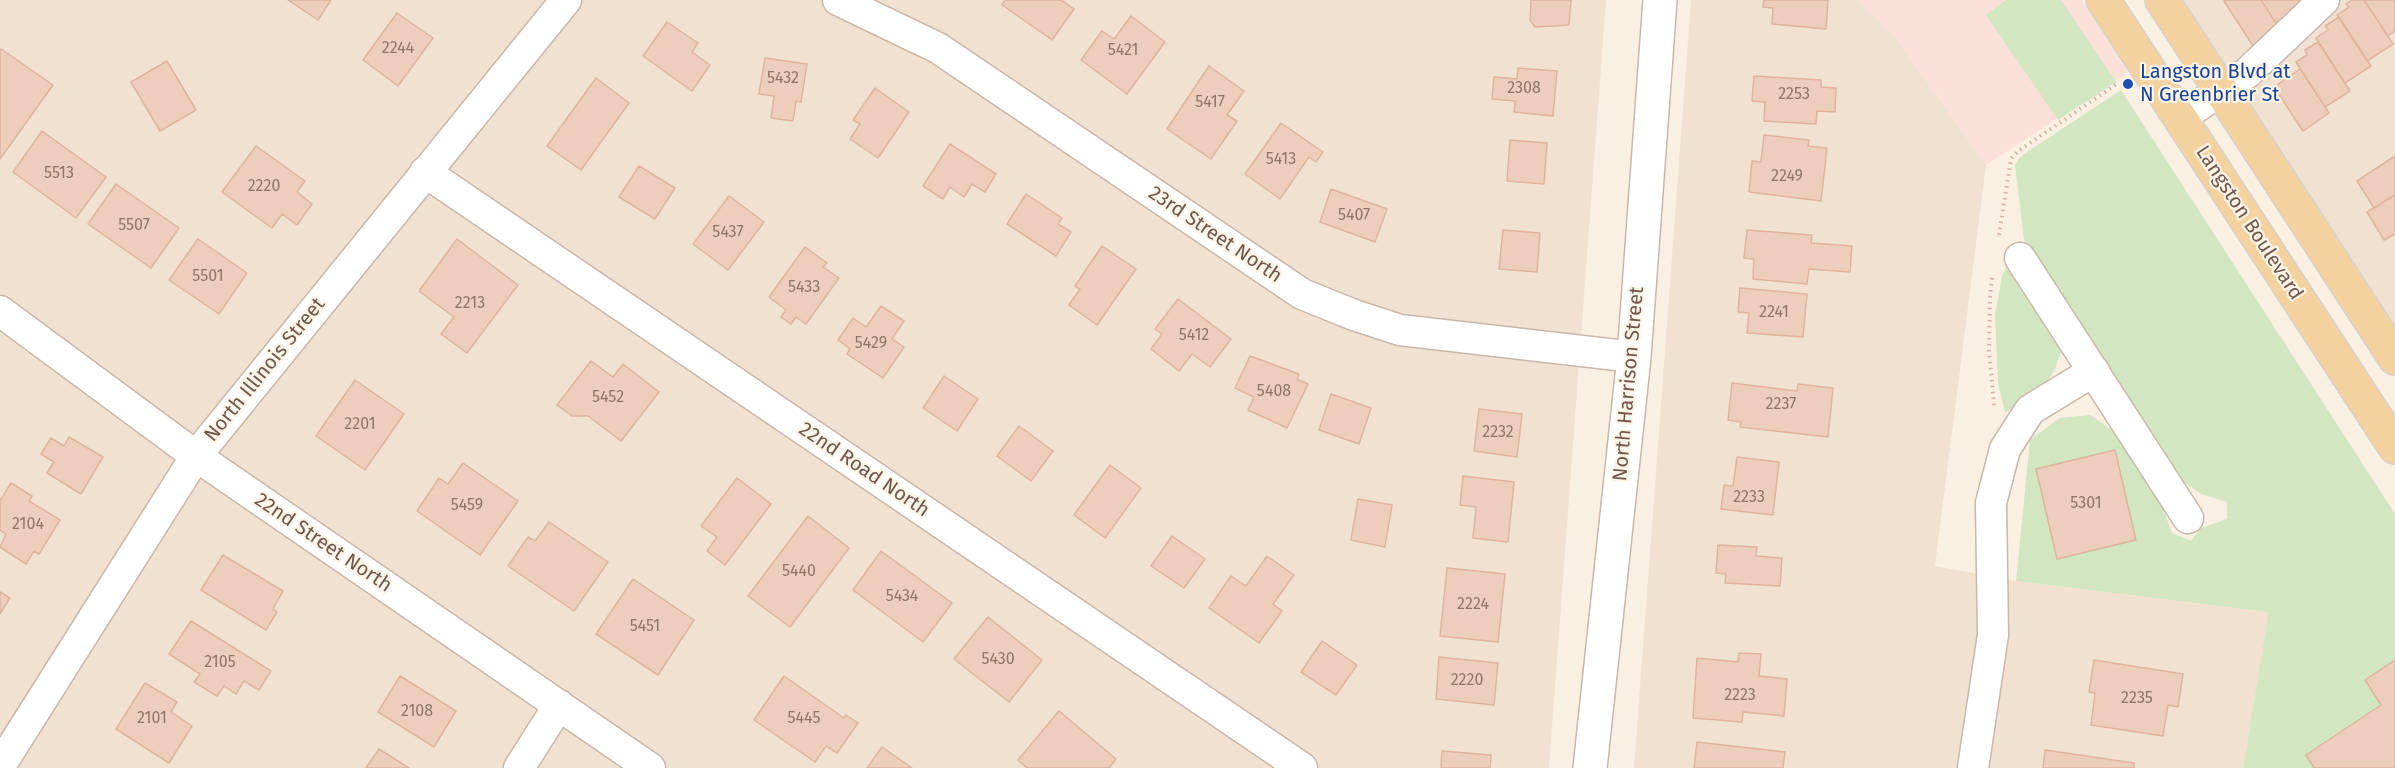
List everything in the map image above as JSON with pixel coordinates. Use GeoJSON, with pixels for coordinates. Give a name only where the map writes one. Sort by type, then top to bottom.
{"type":"FeatureCollection","features":[{"type":"Feature","properties":{"kind":"main road","name":"Langston Boulevard"},"geometry":{"type":"LineString","coordinates":[[2103,0],[2395,447]]}},
{"type":"Feature","properties":{"kind":"main road"},"geometry":{"type":"LineString","coordinates":[[2162,0],[2395,358]]}},
{"type":"Feature","properties":{"kind":"street","name":"North Illinois Street"},"geometry":{"type":"LineString","coordinates":[[0,766],[196,456],[566,0]]}},
{"type":"Feature","properties":{"kind":"street","name":"23rd Street North"},"geometry":{"type":"LineString","coordinates":[[838,0],[938,48],[1302,294],[1400,330],[1634,357]]}},
{"type":"Feature","properties":{"kind":"street","name":"North Harrison Street"},"geometry":{"type":"LineString","coordinates":[[1590,768],[1634,357],[1660,0]]}},
{"type":"Feature","properties":{"kind":"street"},"geometry":{"type":"LineString","coordinates":[[2180,118],[2254,66],[2324,0]]}},
{"type":"Feature","properties":{"kind":"street","name":"22nd Road North"},"geometry":{"type":"LineString","coordinates":[[425,172],[1302,768]]}},
{"type":"Feature","properties":{"kind":"street"},"geometry":{"type":"LineString","coordinates":[[2020,258],[2188,519]]}},
{"type":"Feature","properties":{"kind":"street","name":"22nd Street North"},"geometry":{"type":"LineString","coordinates":[[0,311],[196,456],[651,768]]}},
{"type":"Feature","properties":{"kind":"street"},"geometry":{"type":"LineString","coordinates":[[1973,768],[1993,635],[1991,503],[2005,449],[2030,410],[2094,371]]}},
{"type":"Feature","properties":{"kind":"street"},"geometry":{"type":"LineString","coordinates":[[519,768],[559,705]]}},
{"type":"Feature","properties":{"kind":"shaded area"},"geometry":{"type":"Polygon","coordinates":[[[0,0],[1606,0],[1549,768],[0,768],[0,0]]]}},
{"type":"Feature","properties":{"kind":"shaded area"},"geometry":{"type":"Polygon","coordinates":[[[1691,0],[1858,0],[1893,34],[1986,165],[1935,566],[2016,581],[2270,612],[2243,768],[1634,768],[1691,0]]]}},
{"type":"Feature","properties":{"kind":"shaded area"},"geometry":{"type":"Polygon","coordinates":[[[1858,0],[2081,0],[2128,72],[1986,165],[1893,34],[1858,0]]]}},
{"type":"Feature","properties":{"kind":"shaded area"},"geometry":{"type":"Polygon","coordinates":[[[2180,0],[2395,0],[2395,334],[2180,0]]]}},
{"type":"Feature","properties":{"kind":"green space"},"geometry":{"type":"Polygon","coordinates":[[[2006,0],[2061,0],[2116,82],[2058,120],[1986,15],[2006,0]]]}},
{"type":"Feature","properties":{"kind":"green space"},"geometry":{"type":"Polygon","coordinates":[[[2121,90],[2395,514],[2395,660],[2365,680],[2381,705],[2306,755],[2314,768],[2243,768],[2269,612],[2016,581],[2030,440],[2060,418],[2090,415],[2120,435],[2156,489],[2172,533],[2191,541],[2201,528],[2227,519],[2227,502],[2201,494],[2182,481],[2024,240],[2015,165],[2021,156],[2121,90]]]}},
{"type":"Feature","properties":{"kind":"green space"},"geometry":{"type":"Polygon","coordinates":[[[2009,261],[2060,337],[2061,352],[2055,369],[2045,385],[2005,413],[1998,383],[1995,315],[2002,276],[2009,261]]]}},
{"type":"Feature","properties":{"kind":"building"},"geometry":{"type":"Polygon","coordinates":[[[288,0],[331,0],[318,20],[288,0]]]}},
{"type":"Feature","properties":{"kind":"building"},"geometry":{"type":"Polygon","coordinates":[[[1005,0],[1061,0],[1074,9],[1052,40],[1002,5],[1005,0]]]}},
{"type":"Feature","properties":{"kind":"building"},"geometry":{"type":"Polygon","coordinates":[[[1531,0],[1571,0],[1569,25],[1535,27],[1530,20],[1531,0]]]}},
{"type":"Feature","properties":{"kind":"building"},"geometry":{"type":"Polygon","coordinates":[[[1764,0],[1828,0],[1826,29],[1772,24],[1773,8],[1763,7],[1764,0]]]}},
{"type":"Feature","properties":{"kind":"building"},"geometry":{"type":"Polygon","coordinates":[[[2261,0],[2280,29],[2255,49],[2224,1],[2261,0]]]}},
{"type":"Feature","properties":{"kind":"building"},"geometry":{"type":"Polygon","coordinates":[[[2261,0],[2298,0],[2300,4],[2276,23],[2261,0]]]}},
{"type":"Feature","properties":{"kind":"building"},"geometry":{"type":"Polygon","coordinates":[[[2352,0],[2364,0],[2393,44],[2367,61],[2337,15],[2349,7],[2346,4],[2352,0]]]}},
{"type":"Feature","properties":{"kind":"building"},"geometry":{"type":"Polygon","coordinates":[[[2364,0],[2395,0],[2395,31],[2388,36],[2364,0]]]}},
{"type":"Feature","properties":{"kind":"building"},"geometry":{"type":"Polygon","coordinates":[[[397,13],[433,38],[398,86],[363,60],[397,13]]]}},
{"type":"Feature","properties":{"kind":"building"},"geometry":{"type":"Polygon","coordinates":[[[1131,16],[1165,42],[1127,94],[1081,60],[1102,31],[1114,39],[1131,16]]]}},
{"type":"Feature","properties":{"kind":"building"},"geometry":{"type":"Polygon","coordinates":[[[2339,17],[2371,66],[2345,83],[2316,38],[2328,30],[2325,26],[2339,17]]]}},
{"type":"Feature","properties":{"kind":"building"},"geometry":{"type":"Polygon","coordinates":[[[667,22],[698,43],[692,52],[710,65],[692,91],[643,56],[667,22]]]}},
{"type":"Feature","properties":{"kind":"building"},"geometry":{"type":"Polygon","coordinates":[[[2318,42],[2350,91],[2325,107],[2296,62],[2307,55],[2305,50],[2318,42]]]}},
{"type":"Feature","properties":{"kind":"building"},"geometry":{"type":"Polygon","coordinates":[[[0,50],[53,85],[0,159],[0,50]]]}},
{"type":"Feature","properties":{"kind":"building"},"geometry":{"type":"Polygon","coordinates":[[[765,58],[807,64],[801,102],[796,101],[793,121],[771,118],[774,96],[759,94],[765,58]]]}},
{"type":"Feature","properties":{"kind":"building"},"geometry":{"type":"Polygon","coordinates":[[[167,61],[196,110],[160,131],[131,82],[167,61]]]}},
{"type":"Feature","properties":{"kind":"building"},"geometry":{"type":"Polygon","coordinates":[[[1209,66],[1244,91],[1227,115],[1237,121],[1211,159],[1167,129],[1209,66]]]}},
{"type":"Feature","properties":{"kind":"building"},"geometry":{"type":"Polygon","coordinates":[[[1518,68],[1557,71],[1553,116],[1514,112],[1515,101],[1492,99],[1494,77],[1517,79],[1518,68]]]}},
{"type":"Feature","properties":{"kind":"building"},"geometry":{"type":"Polygon","coordinates":[[[2300,69],[2329,113],[2303,131],[2274,87],[2300,69]]]}},
{"type":"Feature","properties":{"kind":"building"},"geometry":{"type":"Polygon","coordinates":[[[1754,76],[1821,80],[1821,87],[1836,88],[1835,112],[1817,111],[1816,124],[1764,121],[1765,102],[1752,101],[1754,76]]]}},
{"type":"Feature","properties":{"kind":"building"},"geometry":{"type":"Polygon","coordinates":[[[596,78],[629,103],[581,170],[547,146],[596,78]]]}},
{"type":"Feature","properties":{"kind":"building"},"geometry":{"type":"Polygon","coordinates":[[[875,88],[909,112],[878,158],[850,139],[860,124],[853,120],[875,88]]]}},
{"type":"Feature","properties":{"kind":"building"},"geometry":{"type":"Polygon","coordinates":[[[1281,123],[1323,152],[1316,162],[1309,157],[1280,199],[1245,174],[1281,123]]]}},
{"type":"Feature","properties":{"kind":"building"},"geometry":{"type":"Polygon","coordinates":[[[42,131],[106,177],[76,218],[13,172],[42,131]]]}},
{"type":"Feature","properties":{"kind":"building"},"geometry":{"type":"Polygon","coordinates":[[[1764,135],[1809,140],[1808,146],[1827,148],[1821,201],[1749,192],[1752,161],[1761,162],[1764,135]]]}},
{"type":"Feature","properties":{"kind":"building"},"geometry":{"type":"Polygon","coordinates":[[[1510,140],[1547,143],[1544,184],[1507,181],[1510,140]]]}},
{"type":"Feature","properties":{"kind":"building"},"geometry":{"type":"Polygon","coordinates":[[[950,144],[996,174],[985,192],[972,184],[964,197],[950,187],[943,199],[923,186],[950,144]]]}},
{"type":"Feature","properties":{"kind":"building"},"geometry":{"type":"Polygon","coordinates":[[[256,146],[305,181],[297,192],[312,204],[297,225],[282,214],[272,228],[222,192],[256,146]]]}},
{"type":"Feature","properties":{"kind":"building"},"geometry":{"type":"Polygon","coordinates":[[[2395,156],[2395,195],[2374,208],[2357,181],[2395,156]]]}},
{"type":"Feature","properties":{"kind":"building"},"geometry":{"type":"Polygon","coordinates":[[[639,166],[675,188],[655,219],[619,197],[639,166]]]}},
{"type":"Feature","properties":{"kind":"building"},"geometry":{"type":"Polygon","coordinates":[[[116,184],[179,228],[151,268],[88,224],[116,184]]]}},
{"type":"Feature","properties":{"kind":"building"},"geometry":{"type":"Polygon","coordinates":[[[1331,189],[1387,209],[1375,242],[1320,222],[1331,189]]]}},
{"type":"Feature","properties":{"kind":"building"},"geometry":{"type":"Polygon","coordinates":[[[1026,194],[1062,218],[1058,224],[1071,232],[1056,256],[1007,224],[1026,194]]]}},
{"type":"Feature","properties":{"kind":"building"},"geometry":{"type":"Polygon","coordinates":[[[2395,195],[2395,234],[2384,240],[2367,212],[2395,195]]]}},
{"type":"Feature","properties":{"kind":"building"},"geometry":{"type":"Polygon","coordinates":[[[729,196],[764,222],[728,270],[693,244],[729,196]]]}},
{"type":"Feature","properties":{"kind":"building"},"geometry":{"type":"Polygon","coordinates":[[[1503,230],[1540,233],[1537,272],[1499,269],[1503,230]]]}},
{"type":"Feature","properties":{"kind":"building"},"geometry":{"type":"Polygon","coordinates":[[[1747,230],[1812,235],[1811,243],[1852,246],[1850,272],[1809,269],[1807,284],[1753,279],[1754,259],[1744,258],[1747,230]]]}},
{"type":"Feature","properties":{"kind":"building"},"geometry":{"type":"Polygon","coordinates":[[[198,239],[247,273],[219,314],[169,280],[198,239]]]}},
{"type":"Feature","properties":{"kind":"building"},"geometry":{"type":"Polygon","coordinates":[[[457,239],[518,285],[467,353],[441,334],[454,317],[419,291],[457,239]]]}},
{"type":"Feature","properties":{"kind":"building"},"geometry":{"type":"Polygon","coordinates":[[[1102,246],[1136,269],[1097,325],[1069,305],[1080,289],[1075,286],[1102,246]]]}},
{"type":"Feature","properties":{"kind":"building"},"geometry":{"type":"Polygon","coordinates":[[[805,247],[827,263],[823,267],[839,278],[806,324],[796,317],[791,324],[781,317],[786,310],[769,297],[805,247]]]}},
{"type":"Feature","properties":{"kind":"building"},"geometry":{"type":"Polygon","coordinates":[[[1740,288],[1807,294],[1803,337],[1747,333],[1749,313],[1738,312],[1740,288]]]}},
{"type":"Feature","properties":{"kind":"building"},"geometry":{"type":"Polygon","coordinates":[[[1178,299],[1231,339],[1210,367],[1192,354],[1179,371],[1151,349],[1162,334],[1155,329],[1178,299]]]}},
{"type":"Feature","properties":{"kind":"building"},"geometry":{"type":"Polygon","coordinates":[[[881,306],[904,321],[892,339],[904,347],[883,378],[847,354],[850,349],[838,340],[853,318],[866,327],[881,306]]]}},
{"type":"Feature","properties":{"kind":"building"},"geometry":{"type":"Polygon","coordinates":[[[1250,356],[1299,374],[1297,379],[1308,384],[1287,428],[1248,410],[1254,397],[1235,388],[1250,356]]]}},
{"type":"Feature","properties":{"kind":"building"},"geometry":{"type":"Polygon","coordinates":[[[591,361],[613,377],[623,364],[659,392],[621,441],[588,416],[572,416],[557,405],[591,361]]]}},
{"type":"Feature","properties":{"kind":"building"},"geometry":{"type":"Polygon","coordinates":[[[944,376],[978,399],[957,431],[923,408],[944,376]]]}},
{"type":"Feature","properties":{"kind":"building"},"geometry":{"type":"Polygon","coordinates":[[[355,380],[404,414],[365,470],[316,436],[355,380]]]}},
{"type":"Feature","properties":{"kind":"building"},"geometry":{"type":"Polygon","coordinates":[[[1732,383],[1797,391],[1798,384],[1833,388],[1828,437],[1740,427],[1741,422],[1728,420],[1732,383]]]}},
{"type":"Feature","properties":{"kind":"building"},"geometry":{"type":"Polygon","coordinates":[[[1331,394],[1371,408],[1359,444],[1319,430],[1331,394]]]}},
{"type":"Feature","properties":{"kind":"building"},"geometry":{"type":"Polygon","coordinates":[[[1479,409],[1522,414],[1517,457],[1474,451],[1479,409]]]}},
{"type":"Feature","properties":{"kind":"building"},"geometry":{"type":"Polygon","coordinates":[[[1019,426],[1053,451],[1031,481],[997,456],[1019,426]]]}},
{"type":"Feature","properties":{"kind":"building"},"geometry":{"type":"Polygon","coordinates":[[[69,437],[103,457],[81,494],[47,473],[54,462],[41,454],[51,438],[64,446],[69,437]]]}},
{"type":"Feature","properties":{"kind":"building"},"geometry":{"type":"Polygon","coordinates":[[[2115,450],[2136,540],[2057,559],[2036,469],[2115,450]]]}},
{"type":"Feature","properties":{"kind":"building"},"geometry":{"type":"Polygon","coordinates":[[[1737,457],[1779,462],[1773,515],[1721,509],[1724,485],[1733,486],[1737,457]]]}},
{"type":"Feature","properties":{"kind":"building"},"geometry":{"type":"Polygon","coordinates":[[[463,463],[518,501],[480,555],[417,511],[439,478],[448,484],[463,463]]]}},
{"type":"Feature","properties":{"kind":"building"},"geometry":{"type":"Polygon","coordinates":[[[1110,465],[1141,488],[1105,538],[1074,515],[1110,465]]]}},
{"type":"Feature","properties":{"kind":"building"},"geometry":{"type":"Polygon","coordinates":[[[1463,476],[1514,482],[1508,542],[1473,538],[1476,507],[1460,505],[1463,476]]]}},
{"type":"Feature","properties":{"kind":"building"},"geometry":{"type":"Polygon","coordinates":[[[737,478],[771,504],[725,565],[707,551],[717,537],[701,526],[737,478]]]}},
{"type":"Feature","properties":{"kind":"building"},"geometry":{"type":"Polygon","coordinates":[[[11,483],[32,496],[29,501],[60,520],[39,554],[34,551],[26,564],[0,547],[6,534],[0,530],[0,501],[11,483]]]}},
{"type":"Feature","properties":{"kind":"building"},"geometry":{"type":"Polygon","coordinates":[[[1358,499],[1392,505],[1385,547],[1351,540],[1358,499]]]}},
{"type":"Feature","properties":{"kind":"building"},"geometry":{"type":"Polygon","coordinates":[[[808,516],[849,548],[790,627],[748,596],[808,516]]]}},
{"type":"Feature","properties":{"kind":"building"},"geometry":{"type":"Polygon","coordinates":[[[549,522],[608,562],[574,611],[508,566],[528,537],[535,541],[549,522]]]}},
{"type":"Feature","properties":{"kind":"building"},"geometry":{"type":"Polygon","coordinates":[[[1172,536],[1205,559],[1184,588],[1151,566],[1172,536]]]}},
{"type":"Feature","properties":{"kind":"building"},"geometry":{"type":"Polygon","coordinates":[[[1718,545],[1757,547],[1756,556],[1782,558],[1780,586],[1725,583],[1726,574],[1716,573],[1718,545]]]}},
{"type":"Feature","properties":{"kind":"building"},"geometry":{"type":"Polygon","coordinates":[[[881,551],[952,603],[923,642],[853,590],[881,551]]]}},
{"type":"Feature","properties":{"kind":"building"},"geometry":{"type":"Polygon","coordinates":[[[223,555],[283,591],[273,609],[277,612],[266,630],[201,590],[223,555]]]}},
{"type":"Feature","properties":{"kind":"building"},"geometry":{"type":"Polygon","coordinates":[[[1267,556],[1294,575],[1273,604],[1282,611],[1259,643],[1209,608],[1231,576],[1246,586],[1267,556]]]}},
{"type":"Feature","properties":{"kind":"building"},"geometry":{"type":"Polygon","coordinates":[[[1447,568],[1505,574],[1498,642],[1440,636],[1447,568]]]}},
{"type":"Feature","properties":{"kind":"building"},"geometry":{"type":"Polygon","coordinates":[[[633,579],[694,620],[658,675],[596,634],[633,579]]]}},
{"type":"Feature","properties":{"kind":"building"},"geometry":{"type":"Polygon","coordinates":[[[0,592],[10,598],[0,614],[0,592]]]}},
{"type":"Feature","properties":{"kind":"building"},"geometry":{"type":"Polygon","coordinates":[[[988,617],[1042,660],[1009,702],[954,659],[988,617]]]}},
{"type":"Feature","properties":{"kind":"building"},"geometry":{"type":"Polygon","coordinates":[[[191,621],[271,671],[259,690],[244,681],[236,694],[224,686],[217,696],[194,682],[200,674],[169,654],[191,621]]]}},
{"type":"Feature","properties":{"kind":"building"},"geometry":{"type":"Polygon","coordinates":[[[1322,641],[1357,665],[1336,695],[1301,672],[1322,641]]]}},
{"type":"Feature","properties":{"kind":"building"},"geometry":{"type":"Polygon","coordinates":[[[1739,653],[1761,654],[1759,676],[1787,679],[1784,716],[1743,712],[1742,722],[1693,718],[1697,658],[1738,662],[1739,653]]]}},
{"type":"Feature","properties":{"kind":"building"},"geometry":{"type":"Polygon","coordinates":[[[1439,657],[1498,663],[1494,705],[1436,699],[1439,657]]]}},
{"type":"Feature","properties":{"kind":"building"},"geometry":{"type":"Polygon","coordinates":[[[2094,660],[2183,674],[2178,707],[2168,705],[2163,736],[2091,725],[2095,693],[2089,692],[2094,660]]]}},
{"type":"Feature","properties":{"kind":"building"},"geometry":{"type":"Polygon","coordinates":[[[2395,660],[2395,768],[2314,768],[2306,755],[2381,705],[2365,680],[2395,660]]]}},
{"type":"Feature","properties":{"kind":"building"},"geometry":{"type":"Polygon","coordinates":[[[400,676],[456,711],[434,747],[378,712],[400,676]]]}},
{"type":"Feature","properties":{"kind":"building"},"geometry":{"type":"Polygon","coordinates":[[[784,676],[844,718],[846,715],[858,723],[837,753],[826,746],[815,762],[754,720],[784,676]]]}},
{"type":"Feature","properties":{"kind":"building"},"geometry":{"type":"Polygon","coordinates":[[[145,683],[177,702],[171,712],[192,726],[169,763],[116,729],[145,683]]]}},
{"type":"Feature","properties":{"kind":"building"},"geometry":{"type":"Polygon","coordinates":[[[1059,711],[1116,759],[1109,768],[1027,768],[1018,760],[1059,711]]]}},
{"type":"Feature","properties":{"kind":"building"},"geometry":{"type":"Polygon","coordinates":[[[1697,742],[1785,752],[1783,768],[1694,768],[1697,742]]]}},
{"type":"Feature","properties":{"kind":"building"},"geometry":{"type":"Polygon","coordinates":[[[882,747],[912,768],[867,768],[882,747]]]}},
{"type":"Feature","properties":{"kind":"building"},"geometry":{"type":"Polygon","coordinates":[[[379,749],[409,768],[366,768],[379,749]]]}},
{"type":"Feature","properties":{"kind":"building"},"geometry":{"type":"Polygon","coordinates":[[[2045,750],[2134,763],[2134,768],[2043,768],[2045,750]]]}},
{"type":"Feature","properties":{"kind":"building"},"geometry":{"type":"Polygon","coordinates":[[[1442,751],[1491,755],[1490,768],[1441,768],[1442,751]]]}},
{"type":"Feature","properties":{"kind":"place","name":"Langston Blvd at N Greenbrier St"},"geometry":{"type":"Point","coordinates":[2128,84]}}]}
